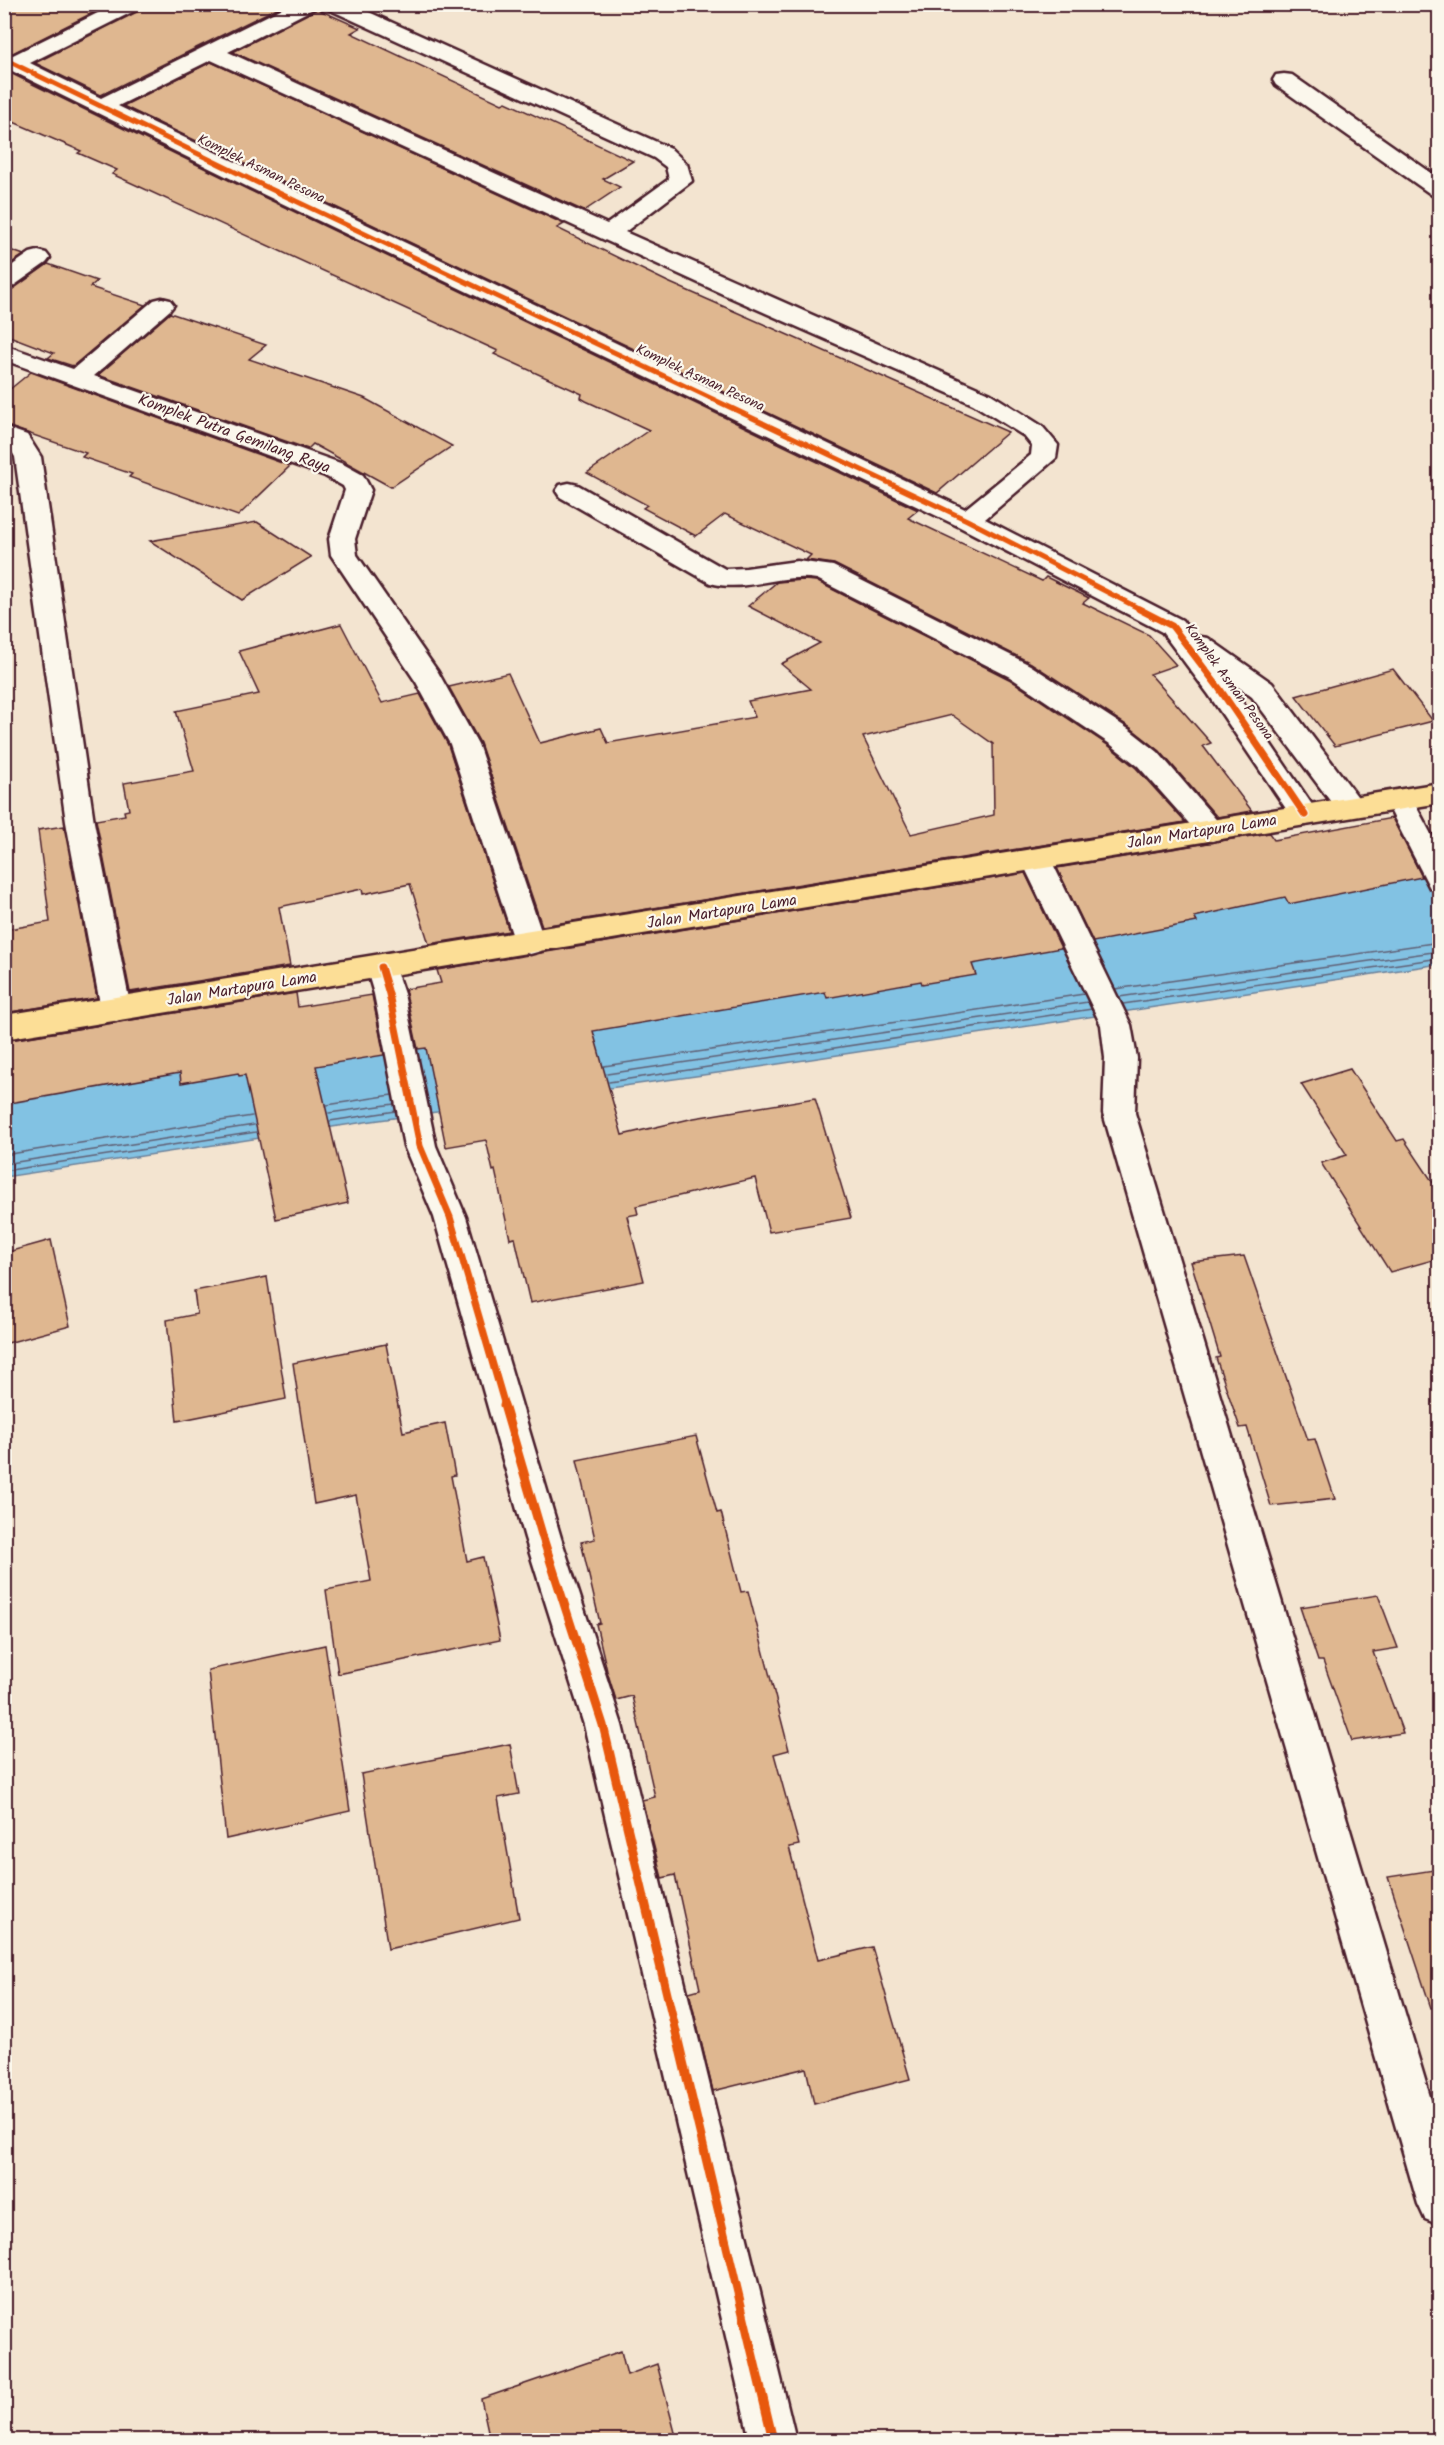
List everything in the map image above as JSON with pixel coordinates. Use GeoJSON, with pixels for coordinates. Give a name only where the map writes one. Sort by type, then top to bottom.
{"type":"FeatureCollection","features":[{"type":"Feature","properties":{"kind":"main road","name":"Jalan Martapura Lama"},"geometry":{"type":"LineString","coordinates":[[4,1027],[116,1009],[385,980],[530,943],[1041,870],[1212,831],[1440,793]]}},
{"type":"Feature","properties":{"kind":"street"},"geometry":{"type":"LineString","coordinates":[[9,61],[133,4]]}},
{"type":"Feature","properties":{"kind":"street"},"geometry":{"type":"LineString","coordinates":[[101,106],[308,4]]}},
{"type":"Feature","properties":{"kind":"street"},"geometry":{"type":"LineString","coordinates":[[333,4],[663,153],[676,164],[681,181],[609,233]]}},
{"type":"Feature","properties":{"kind":"street"},"geometry":{"type":"LineString","coordinates":[[212,52],[609,233],[982,399],[1033,430],[1045,445],[1043,458],[967,520]]}},
{"type":"Feature","properties":{"kind":"street","name":"Komplek Asman Pesona"},"geometry":{"type":"LineString","coordinates":[[9,61],[269,188],[967,520],[1172,626],[1219,688],[1305,815]]}},
{"type":"Feature","properties":{"kind":"street"},"geometry":{"type":"LineString","coordinates":[[1284,80],[1440,189]]}},
{"type":"Feature","properties":{"kind":"street"},"geometry":{"type":"LineString","coordinates":[[4,282],[38,258]]}},
{"type":"Feature","properties":{"kind":"street"},"geometry":{"type":"LineString","coordinates":[[77,378],[162,305]]}},
{"type":"Feature","properties":{"kind":"street","name":"Komplek Putra Gemilang Raya"},"geometry":{"type":"LineString","coordinates":[[4,352],[334,470],[354,482],[358,490],[357,498],[342,539],[344,555],[428,680],[464,744],[530,943]]}},
{"type":"Feature","properties":{"kind":"street"},"geometry":{"type":"LineString","coordinates":[[4,434],[18,440],[28,456],[80,822],[116,1009]]}},
{"type":"Feature","properties":{"kind":"street"},"geometry":{"type":"LineString","coordinates":[[569,491],[719,577],[747,579],[788,568],[807,568],[824,572],[960,639],[1020,671],[1120,737],[1148,759],[1212,831]]}},
{"type":"Feature","properties":{"kind":"street"},"geometry":{"type":"LineString","coordinates":[[1172,626],[1262,690],[1350,807]]}},
{"type":"Feature","properties":{"kind":"street"},"geometry":{"type":"LineString","coordinates":[[1399,800],[1440,880]]}},
{"type":"Feature","properties":{"kind":"street"},"geometry":{"type":"LineString","coordinates":[[1041,870],[1116,1025],[1121,1058],[1119,1113],[1440,2204]]}},
{"type":"Feature","properties":{"kind":"street"},"geometry":{"type":"LineString","coordinates":[[385,980],[420,1146],[450,1216],[543,1538],[603,1725],[773,2440]]}},
{"type":"Feature","properties":{"kind":"water"},"geometry":{"type":"Polygon","coordinates":[[[1439,834],[1439,964],[739,1070],[365,1122],[5,1177],[5,1067],[1439,834]]]}},
{"type":"Feature","properties":{"kind":"building"},"geometry":{"type":"Polygon","coordinates":[[[4,4],[110,4],[13,53],[4,51],[4,4]]]}},
{"type":"Feature","properties":{"kind":"building"},"geometry":{"type":"Polygon","coordinates":[[[145,4],[285,4],[101,95],[35,63],[141,10],[145,4]]]}},
{"type":"Feature","properties":{"kind":"building"},"geometry":{"type":"Polygon","coordinates":[[[317,9],[360,28],[351,33],[502,104],[506,102],[633,161],[603,179],[620,187],[584,211],[233,52],[317,9]]]}},
{"type":"Feature","properties":{"kind":"building"},"geometry":{"type":"Polygon","coordinates":[[[211,62],[564,224],[557,228],[668,282],[1008,432],[937,493],[123,106],[211,62]]]}},
{"type":"Feature","properties":{"kind":"building"},"geometry":{"type":"Polygon","coordinates":[[[4,70],[249,190],[918,510],[908,518],[1042,581],[1046,577],[1089,598],[1083,603],[1149,635],[1176,665],[1150,674],[1211,743],[1203,746],[1252,811],[1217,817],[1160,751],[1131,728],[1031,663],[834,564],[806,560],[811,555],[725,514],[696,536],[643,508],[647,505],[587,473],[649,430],[586,401],[581,398],[582,394],[494,354],[498,351],[112,174],[117,170],[78,153],[81,151],[4,118],[4,70]]]}},
{"type":"Feature","properties":{"kind":"building"},"geometry":{"type":"Polygon","coordinates":[[[4,248],[24,255],[4,268],[4,248]]]}},
{"type":"Feature","properties":{"kind":"building"},"geometry":{"type":"Polygon","coordinates":[[[48,264],[97,281],[90,287],[145,305],[73,366],[48,358],[54,353],[4,334],[4,291],[13,289],[48,264]]]}},
{"type":"Feature","properties":{"kind":"building"},"geometry":{"type":"Polygon","coordinates":[[[170,313],[266,345],[249,359],[364,398],[452,446],[391,487],[313,444],[308,449],[98,375],[170,313]]]}},
{"type":"Feature","properties":{"kind":"building"},"geometry":{"type":"Polygon","coordinates":[[[31,372],[290,466],[238,516],[129,477],[132,474],[82,457],[86,453],[4,425],[4,394],[31,372]]]}},
{"type":"Feature","properties":{"kind":"building"},"geometry":{"type":"Polygon","coordinates":[[[257,522],[311,557],[242,600],[150,541],[257,522]]]}},
{"type":"Feature","properties":{"kind":"building"},"geometry":{"type":"Polygon","coordinates":[[[816,581],[1009,679],[1109,746],[1136,768],[1185,822],[542,926],[480,743],[449,687],[508,673],[540,743],[601,728],[608,743],[755,717],[748,701],[811,689],[781,664],[820,643],[748,606],[777,582],[816,581]],[[952,715],[863,737],[911,834],[994,815],[993,744],[952,715]]]}},
{"type":"Feature","properties":{"kind":"building"},"geometry":{"type":"Polygon","coordinates":[[[341,624],[382,703],[420,694],[448,745],[509,931],[429,944],[410,884],[363,894],[362,889],[279,907],[290,966],[130,992],[96,820],[125,815],[124,811],[129,810],[124,783],[194,771],[176,711],[259,694],[239,651],[341,624]]]}},
{"type":"Feature","properties":{"kind":"building"},"geometry":{"type":"Polygon","coordinates":[[[1393,669],[1433,721],[1335,746],[1296,696],[1393,669]]]}},
{"type":"Feature","properties":{"kind":"building"},"geometry":{"type":"Polygon","coordinates":[[[1392,818],[1422,877],[1289,904],[1285,897],[1194,917],[1197,922],[1093,942],[1057,868],[1269,833],[1274,840],[1392,818]]]}},
{"type":"Feature","properties":{"kind":"building"},"geometry":{"type":"Polygon","coordinates":[[[64,826],[97,998],[4,1013],[4,930],[50,922],[38,830],[64,826]]]}},
{"type":"Feature","properties":{"kind":"building"},"geometry":{"type":"Polygon","coordinates":[[[1025,873],[1061,948],[972,964],[976,975],[922,984],[921,981],[827,998],[825,992],[593,1031],[622,1135],[694,1118],[815,1098],[851,1218],[769,1232],[755,1178],[636,1206],[638,1214],[627,1216],[644,1281],[530,1303],[515,1238],[510,1239],[486,1140],[446,1147],[426,1048],[418,1049],[405,989],[441,983],[437,970],[1025,873]]]}},
{"type":"Feature","properties":{"kind":"building"},"geometry":{"type":"Polygon","coordinates":[[[296,993],[298,1007],[372,995],[384,1055],[316,1066],[348,1203],[276,1219],[245,1075],[239,1076],[238,1073],[181,1083],[180,1073],[4,1104],[4,1041],[296,993]]]}},
{"type":"Feature","properties":{"kind":"building"},"geometry":{"type":"Polygon","coordinates":[[[1350,1069],[1397,1141],[1404,1139],[1440,1193],[1440,1258],[1390,1272],[1321,1163],[1347,1155],[1301,1084],[1350,1069]]]}},
{"type":"Feature","properties":{"kind":"building"},"geometry":{"type":"Polygon","coordinates":[[[51,1240],[70,1326],[4,1344],[4,1253],[51,1240]]]}},
{"type":"Feature","properties":{"kind":"building"},"geometry":{"type":"Polygon","coordinates":[[[1244,1256],[1308,1440],[1315,1439],[1335,1499],[1271,1506],[1247,1427],[1240,1428],[1216,1358],[1220,1357],[1191,1262],[1244,1256]]]}},
{"type":"Feature","properties":{"kind":"building"},"geometry":{"type":"Polygon","coordinates":[[[267,1277],[286,1399],[177,1421],[167,1320],[197,1314],[194,1291],[267,1277]]]}},
{"type":"Feature","properties":{"kind":"building"},"geometry":{"type":"Polygon","coordinates":[[[386,1344],[403,1432],[445,1423],[455,1475],[451,1476],[467,1561],[483,1557],[500,1640],[338,1674],[326,1590],[371,1581],[356,1495],[314,1504],[293,1363],[386,1344]]]}},
{"type":"Feature","properties":{"kind":"building"},"geometry":{"type":"Polygon","coordinates":[[[696,1436],[717,1513],[721,1512],[741,1592],[748,1591],[789,1750],[774,1754],[799,1845],[789,1847],[818,1960],[872,1947],[910,2079],[814,2104],[806,2068],[713,2091],[689,1992],[700,1989],[675,1875],[662,1878],[642,1800],[655,1797],[632,1696],[616,1700],[596,1624],[600,1623],[581,1542],[595,1539],[577,1460],[696,1436]]]}},
{"type":"Feature","properties":{"kind":"building"},"geometry":{"type":"Polygon","coordinates":[[[1378,1595],[1398,1648],[1373,1652],[1403,1733],[1352,1741],[1323,1661],[1318,1661],[1300,1607],[1378,1595]]]}},
{"type":"Feature","properties":{"kind":"building"},"geometry":{"type":"Polygon","coordinates":[[[325,1645],[350,1811],[226,1839],[208,1670],[325,1645]]]}},
{"type":"Feature","properties":{"kind":"building"},"geometry":{"type":"Polygon","coordinates":[[[510,1744],[519,1794],[498,1798],[519,1918],[388,1949],[361,1774],[510,1744]]]}},
{"type":"Feature","properties":{"kind":"building"},"geometry":{"type":"Polygon","coordinates":[[[1440,1869],[1440,2007],[1431,2008],[1388,1877],[1440,1869]]]}},
{"type":"Feature","properties":{"kind":"building"},"geometry":{"type":"Polygon","coordinates":[[[621,2351],[627,2375],[657,2364],[677,2440],[490,2440],[481,2399],[621,2351]]]}},
{"type":"Feature","properties":{"kind":"cycle path"},"geometry":{"type":"LineString","coordinates":[[4,59],[258,183],[967,520],[1172,626],[1219,688],[1305,815]]}},
{"type":"Feature","properties":{"kind":"cycle path"},"geometry":{"type":"LineString","coordinates":[[381,967],[389,994],[420,1146],[450,1217],[543,1538],[603,1725],[773,2440]]}}]}
